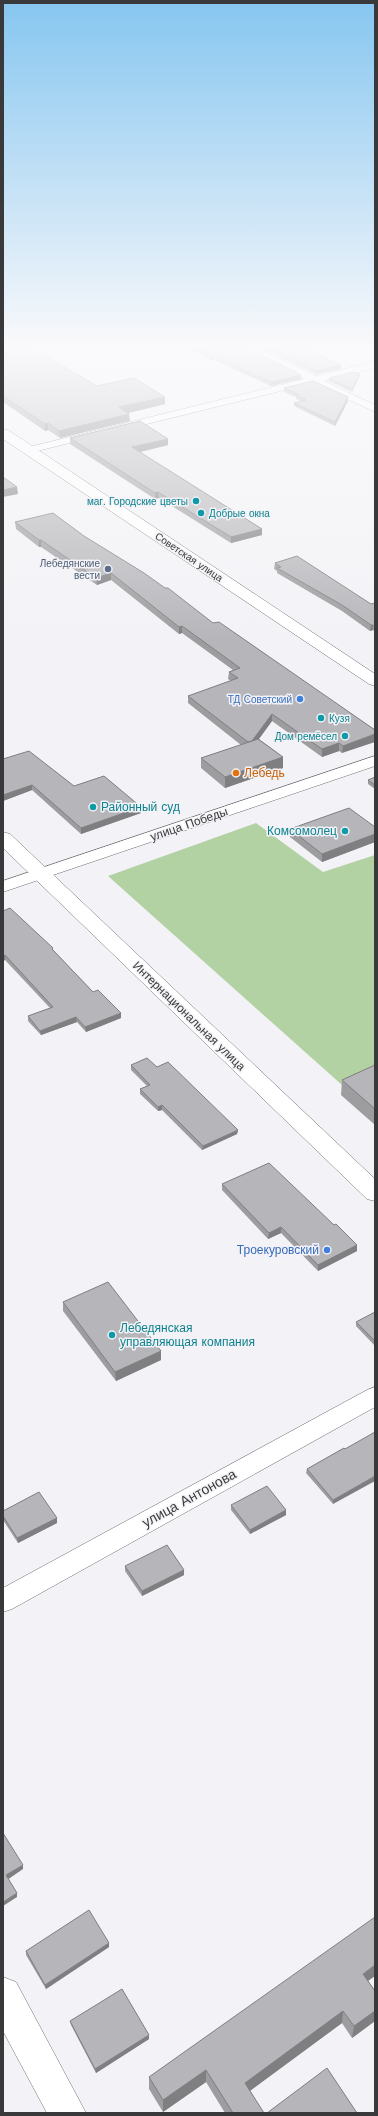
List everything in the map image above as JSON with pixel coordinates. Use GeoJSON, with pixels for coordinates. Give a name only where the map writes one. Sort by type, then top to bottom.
{"type":"FeatureCollection","features":[{"type":"Feature","properties":{"kind":"main road","name":"Советская улица"},"geometry":{"type":"LineString","coordinates":[[19,444],[375,681]]}},
{"type":"Feature","properties":{"kind":"main road","name":"Интернациональная улица"},"geometry":{"type":"LineString","coordinates":[[3,838],[375,1193]]}},
{"type":"Feature","properties":{"kind":"main road"},"geometry":{"type":"LineString","coordinates":[[3,1995],[67,2113]]}},
{"type":"Feature","properties":{"kind":"street"},"geometry":{"type":"LineString","coordinates":[[29,450],[54,444]]}},
{"type":"Feature","properties":{"kind":"street","name":"улица Победы"},"geometry":{"type":"LineString","coordinates":[[3,887],[375,761]]}},
{"type":"Feature","properties":{"kind":"street","name":"улица Антонова"},"geometry":{"type":"LineString","coordinates":[[3,1601],[375,1396]]}},
{"type":"Feature","properties":{"kind":"green space"},"geometry":{"type":"Polygon","coordinates":[[[256,823],[323,872],[375,855],[375,1068],[342,1085],[108,876],[256,823]]]}},
{"type":"Feature","properties":{"kind":"building"},"geometry":{"type":"Polygon","coordinates":[[[79,444],[147,444],[132,447],[262,529],[231,537],[158,492],[155,493],[79,444]]]}},
{"type":"Feature","properties":{"kind":"building"},"geometry":{"type":"Polygon","coordinates":[[[3,477],[17,487],[3,490],[3,477]]]}},
{"type":"Feature","properties":{"kind":"building"},"geometry":{"type":"Polygon","coordinates":[[[53,513],[84,536],[144,573],[165,588],[168,588],[213,623],[219,622],[375,730],[375,734],[343,746],[339,743],[322,749],[272,714],[252,741],[248,742],[188,696],[238,678],[229,672],[240,668],[182,626],[179,627],[111,573],[96,578],[15,522],[53,513]]]}},
{"type":"Feature","properties":{"kind":"building"},"geometry":{"type":"Polygon","coordinates":[[[297,556],[371,604],[375,603],[375,626],[371,625],[342,605],[277,568],[281,567],[275,563],[297,556]]]}},
{"type":"Feature","properties":{"kind":"building"},"geometry":{"type":"Polygon","coordinates":[[[258,739],[283,757],[225,777],[201,758],[258,739]]]}},
{"type":"Feature","properties":{"kind":"building"},"geometry":{"type":"Polygon","coordinates":[[[29,751],[74,786],[104,776],[141,807],[81,828],[32,785],[3,795],[3,759],[29,751]]]}},
{"type":"Feature","properties":{"kind":"building"},"geometry":{"type":"Polygon","coordinates":[[[375,777],[375,785],[368,780],[375,777]]]}},
{"type":"Feature","properties":{"kind":"building"},"geometry":{"type":"Polygon","coordinates":[[[349,808],[375,827],[375,834],[322,854],[290,829],[349,808]]]}},
{"type":"Feature","properties":{"kind":"building"},"geometry":{"type":"Polygon","coordinates":[[[10,908],[53,948],[52,949],[93,992],[98,990],[121,1013],[85,1027],[76,1017],[40,1031],[28,1016],[53,1007],[5,955],[3,956],[3,911],[10,908]]]}},
{"type":"Feature","properties":{"kind":"building"},"geometry":{"type":"Polygon","coordinates":[[[147,1058],[157,1067],[168,1062],[238,1130],[203,1146],[162,1105],[158,1107],[140,1089],[150,1085],[131,1065],[147,1058]]]}},
{"type":"Feature","properties":{"kind":"building"},"geometry":{"type":"Polygon","coordinates":[[[375,1065],[375,1109],[342,1080],[375,1065]]]}},
{"type":"Feature","properties":{"kind":"building"},"geometry":{"type":"Polygon","coordinates":[[[269,1163],[357,1245],[318,1265],[281,1227],[269,1233],[222,1184],[269,1163]]]}},
{"type":"Feature","properties":{"kind":"building","name":"Лебедянская управляющая компания"},"geometry":{"type":"Polygon","coordinates":[[[108,1282],[161,1351],[115,1372],[63,1302],[108,1282]]]}},
{"type":"Feature","properties":{"kind":"building"},"geometry":{"type":"Polygon","coordinates":[[[375,1312],[375,1341],[356,1322],[375,1312]]]}},
{"type":"Feature","properties":{"kind":"building"},"geometry":{"type":"Polygon","coordinates":[[[375,1432],[375,1476],[333,1500],[307,1469],[375,1432]]]}},
{"type":"Feature","properties":{"kind":"building"},"geometry":{"type":"Polygon","coordinates":[[[267,1486],[286,1510],[250,1530],[231,1505],[267,1486]]]}},
{"type":"Feature","properties":{"kind":"building"},"geometry":{"type":"Polygon","coordinates":[[[39,1492],[57,1518],[17,1538],[3,1516],[3,1511],[39,1492]]]}},
{"type":"Feature","properties":{"kind":"building"},"geometry":{"type":"Polygon","coordinates":[[[167,1545],[184,1570],[142,1591],[125,1566],[167,1545]]]}},
{"type":"Feature","properties":{"kind":"building"},"geometry":{"type":"Polygon","coordinates":[[[3,1833],[23,1865],[6,1875],[17,1893],[3,1902],[3,1833]]]}},
{"type":"Feature","properties":{"kind":"building"},"geometry":{"type":"Polygon","coordinates":[[[89,1910],[109,1943],[45,1985],[26,1951],[89,1910]]]}},
{"type":"Feature","properties":{"kind":"building"},"geometry":{"type":"Polygon","coordinates":[[[375,1917],[375,1965],[363,1974],[375,1991],[375,2011],[354,2026],[343,2011],[245,2083],[264,2113],[233,2113],[206,2070],[163,2100],[149,2077],[375,1917]]]}},
{"type":"Feature","properties":{"kind":"building"},"geometry":{"type":"Polygon","coordinates":[[[122,1989],[149,2035],[95,2069],[70,2021],[122,1989]]]}},
{"type":"Feature","properties":{"kind":"building"},"geometry":{"type":"Polygon","coordinates":[[[327,2068],[357,2113],[267,2113],[327,2068]]]}},
{"type":"Feature","properties":{"kind":"place","name":"маг. Городские цветы"},"geometry":{"type":"Point","coordinates":[196,501]}},
{"type":"Feature","properties":{"kind":"place","name":"Добрые окна"},"geometry":{"type":"Point","coordinates":[201,513]}},
{"type":"Feature","properties":{"kind":"place","name":"Лебедянские вести"},"geometry":{"type":"Point","coordinates":[108,569]}},
{"type":"Feature","properties":{"kind":"place","name":"ТД Советский"},"geometry":{"type":"Point","coordinates":[300,699]}},
{"type":"Feature","properties":{"kind":"place","name":"Кузя"},"geometry":{"type":"Point","coordinates":[321,718]}},
{"type":"Feature","properties":{"kind":"place","name":"Дом ремёсел"},"geometry":{"type":"Point","coordinates":[345,736]}},
{"type":"Feature","properties":{"kind":"place","name":"Лебедь"},"geometry":{"type":"Point","coordinates":[236,773]}},
{"type":"Feature","properties":{"kind":"place","name":"Районный суд"},"geometry":{"type":"Point","coordinates":[93,807]}},
{"type":"Feature","properties":{"kind":"place","name":"Комсомолец"},"geometry":{"type":"Point","coordinates":[345,831]}},
{"type":"Feature","properties":{"kind":"place","name":"Троекуровский"},"geometry":{"type":"Point","coordinates":[327,1250]}},
{"type":"Feature","properties":{"kind":"place","name":"Лебедянская управляющая компания"},"geometry":{"type":"Point","coordinates":[112,1335]}}]}
